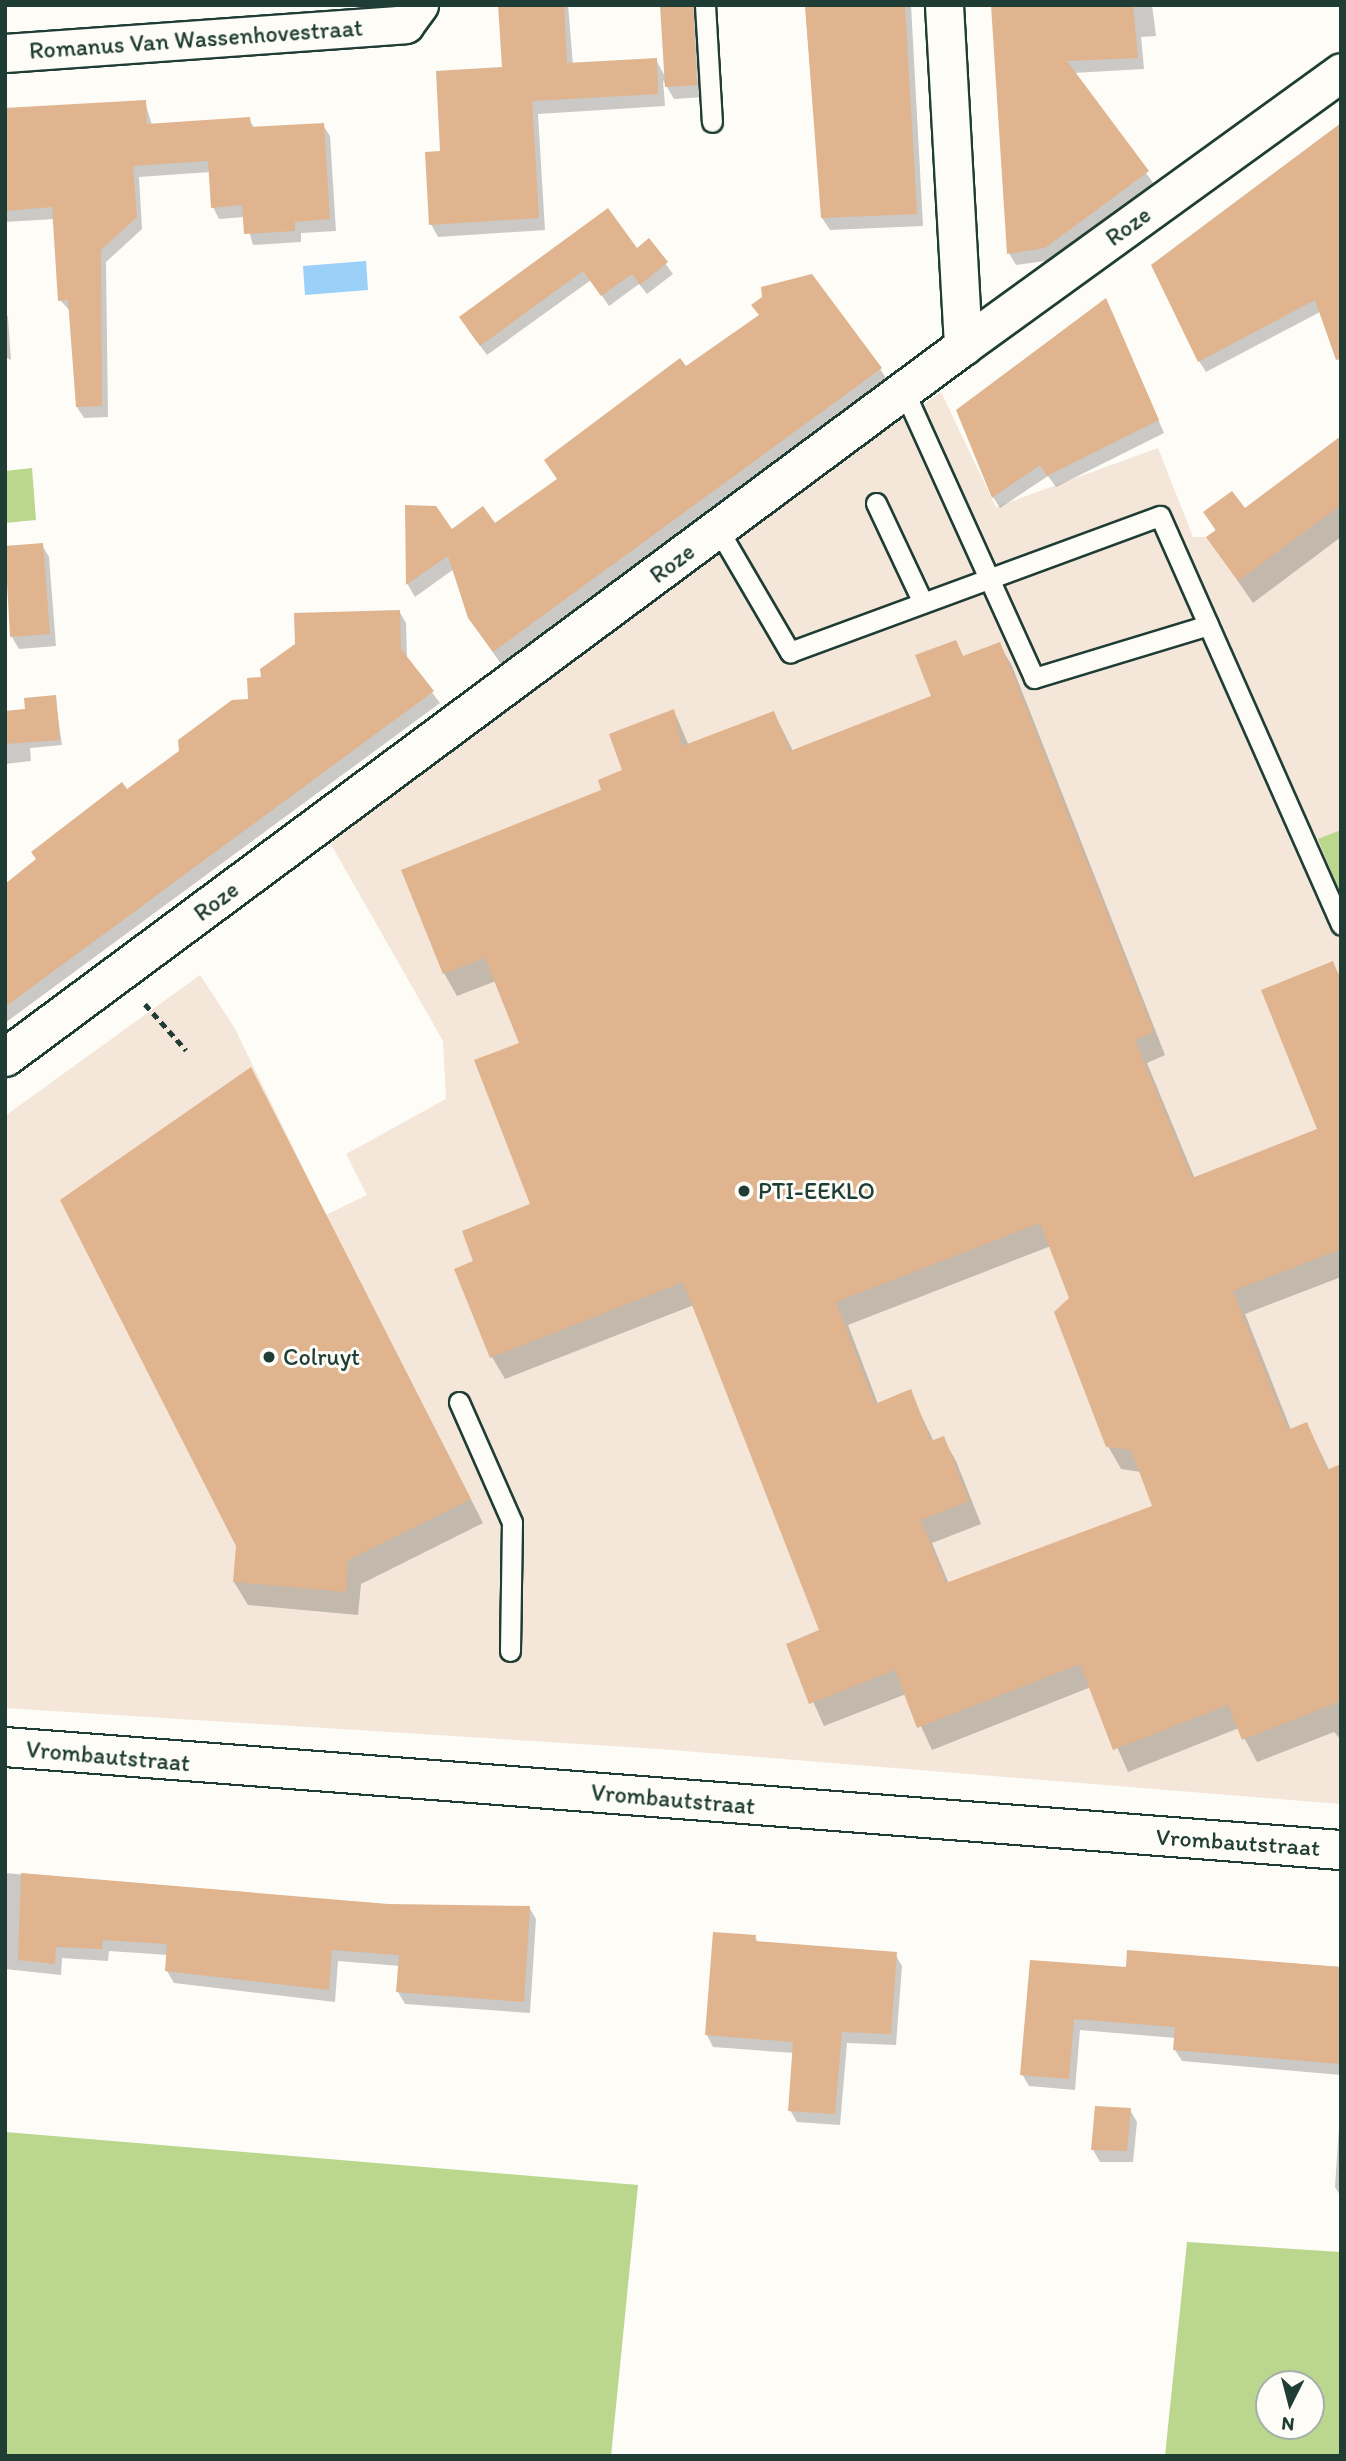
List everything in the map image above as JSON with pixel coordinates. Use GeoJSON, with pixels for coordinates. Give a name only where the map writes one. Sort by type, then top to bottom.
{"type":"FeatureCollection","features":[{"type":"Feature","properties":{"kind":"street","name":"Romanus Van Wassenhovestraat"},"geometry":{"type":"LineString","coordinates":[[5,52],[405,23],[419,5]]}},
{"type":"Feature","properties":{"kind":"street"},"geometry":{"type":"LineString","coordinates":[[943,5],[963,346]]}},
{"type":"Feature","properties":{"kind":"street","name":"Roze"},"geometry":{"type":"LineString","coordinates":[[5,1057],[963,346],[1341,72]]}},
{"type":"Feature","properties":{"kind":"street","name":"Vrombautstraat"},"geometry":{"type":"LineString","coordinates":[[5,1747],[1341,1850]]}},
{"type":"Feature","properties":{"kind":"lane"},"geometry":{"type":"LineString","coordinates":[[705,5],[712,122]]}},
{"type":"Feature","properties":{"kind":"lane"},"geometry":{"type":"LineString","coordinates":[[904,390],[986,580],[1034,677],[1208,625]]}},
{"type":"Feature","properties":{"kind":"lane"},"geometry":{"type":"LineString","coordinates":[[876,503],[923,603]]}},
{"type":"Feature","properties":{"kind":"lane"},"geometry":{"type":"LineString","coordinates":[[718,529],[790,652],[1160,516],[1341,925]]}},
{"type":"Feature","properties":{"kind":"lane"},"geometry":{"type":"LineString","coordinates":[[459,1402],[512,1522],[510,1651]]}},
{"type":"Feature","properties":{"kind":"path"},"geometry":{"type":"LineString","coordinates":[[117,974],[187,1050]]}},
{"type":"Feature","properties":{"kind":"shaded area"},"geometry":{"type":"Polygon","coordinates":[[[941,392],[996,507],[1158,448],[1193,537],[1206,537],[1341,436],[1341,1804],[660,1749],[5,1708],[5,1116],[200,975],[234,1027],[326,1215],[367,1195],[346,1154],[446,1099],[443,1041],[320,825],[941,392]]]}},
{"type":"Feature","properties":{"kind":"green space"},"geometry":{"type":"Polygon","coordinates":[[[32,468],[36,520],[5,523],[5,471],[32,468]]]}},
{"type":"Feature","properties":{"kind":"green space"},"geometry":{"type":"Polygon","coordinates":[[[1341,830],[1341,896],[1318,839],[1341,830]]]}},
{"type":"Feature","properties":{"kind":"green space"},"geometry":{"type":"Polygon","coordinates":[[[5,2132],[638,2185],[611,2456],[5,2456],[5,2132]]]}},
{"type":"Feature","properties":{"kind":"green space"},"geometry":{"type":"Polygon","coordinates":[[[1187,2242],[1341,2252],[1341,2456],[1165,2456],[1187,2242]]]}},
{"type":"Feature","properties":{"kind":"water"},"geometry":{"type":"Polygon","coordinates":[[[366,261],[368,290],[305,295],[303,266],[366,261]]]}},
{"type":"Feature","properties":{"kind":"building"},"geometry":{"type":"Polygon","coordinates":[[[498,5],[564,5],[567,63],[657,58],[658,94],[532,101],[539,218],[429,225],[425,152],[440,151],[436,71],[502,67],[498,5]]]}},
{"type":"Feature","properties":{"kind":"building"},"geometry":{"type":"Polygon","coordinates":[[[660,5],[693,5],[697,85],[665,87],[660,5]]]}},
{"type":"Feature","properties":{"kind":"building"},"geometry":{"type":"Polygon","coordinates":[[[805,5],[905,5],[917,214],[821,218],[805,5]]]}},
{"type":"Feature","properties":{"kind":"building"},"geometry":{"type":"Polygon","coordinates":[[[991,5],[1133,5],[1138,58],[1067,61],[1149,171],[1045,248],[1007,254],[991,5]]]}},
{"type":"Feature","properties":{"kind":"building"},"geometry":{"type":"Polygon","coordinates":[[[146,100],[147,124],[250,117],[251,127],[324,123],[330,219],[295,222],[295,231],[244,234],[242,205],[211,208],[208,161],[133,166],[137,217],[101,250],[102,406],[76,407],[68,300],[58,301],[52,207],[5,211],[5,108],[146,100]]]}},
{"type":"Feature","properties":{"kind":"building"},"geometry":{"type":"Polygon","coordinates":[[[1341,123],[1341,359],[1336,360],[1315,300],[1198,362],[1151,265],[1341,123]]]}},
{"type":"Feature","properties":{"kind":"building"},"geometry":{"type":"Polygon","coordinates":[[[608,208],[637,248],[649,238],[668,262],[640,285],[632,274],[601,296],[583,271],[480,346],[459,317],[608,208]]]}},
{"type":"Feature","properties":{"kind":"building"},"geometry":{"type":"Polygon","coordinates":[[[812,274],[882,368],[493,652],[468,618],[448,556],[406,585],[405,505],[436,506],[452,529],[483,506],[495,523],[557,479],[544,460],[680,358],[686,366],[759,315],[751,305],[762,297],[761,287],[812,274]]]}},
{"type":"Feature","properties":{"kind":"building"},"geometry":{"type":"Polygon","coordinates":[[[1106,298],[1159,420],[1047,476],[1040,465],[992,498],[956,410],[1106,298]]]}},
{"type":"Feature","properties":{"kind":"building"},"geometry":{"type":"Polygon","coordinates":[[[1341,436],[1341,505],[1238,581],[1206,537],[1216,530],[1203,512],[1232,491],[1245,508],[1341,436]]]}},
{"type":"Feature","properties":{"kind":"building"},"geometry":{"type":"Polygon","coordinates":[[[43,543],[50,634],[10,637],[5,546],[43,543]]]}},
{"type":"Feature","properties":{"kind":"building"},"geometry":{"type":"Polygon","coordinates":[[[400,610],[401,649],[434,691],[5,1007],[5,884],[36,859],[31,852],[122,782],[127,789],[179,751],[178,740],[232,700],[248,699],[247,678],[261,677],[260,669],[295,644],[294,613],[400,610]]]}},
{"type":"Feature","properties":{"kind":"building","name":"PTI-EEKLO"},"geometry":{"type":"Polygon","coordinates":[[[956,640],[963,656],[1000,642],[1154,1032],[1135,1040],[1192,1178],[1317,1129],[1261,990],[1333,961],[1341,981],[1341,1249],[1233,1291],[1288,1430],[1307,1422],[1327,1470],[1341,1464],[1341,1701],[1242,1740],[1228,1705],[1113,1750],[1080,1664],[917,1728],[895,1670],[809,1704],[786,1644],[819,1630],[683,1282],[490,1358],[454,1269],[473,1261],[462,1231],[530,1204],[474,1060],[519,1043],[485,958],[443,974],[401,870],[601,790],[598,780],[622,770],[609,734],[674,709],[682,746],[774,711],[790,751],[931,696],[915,655],[956,640]],[[1040,1223],[836,1302],[875,1404],[911,1389],[931,1441],[944,1436],[969,1501],[921,1520],[946,1583],[1152,1506],[1131,1450],[1106,1447],[1054,1312],[1069,1298],[1040,1223]]]}},
{"type":"Feature","properties":{"kind":"building"},"geometry":{"type":"Polygon","coordinates":[[[56,695],[60,740],[5,744],[5,711],[25,709],[24,698],[56,695]]]}},
{"type":"Feature","properties":{"kind":"building","name":"Colruyt"},"geometry":{"type":"Polygon","coordinates":[[[251,1067],[471,1499],[348,1560],[346,1592],[233,1582],[236,1546],[60,1200],[251,1067]]]}},
{"type":"Feature","properties":{"kind":"building"},"geometry":{"type":"Polygon","coordinates":[[[21,1873],[388,1904],[530,1906],[524,2002],[396,1992],[399,1955],[332,1950],[329,1990],[165,1971],[167,1944],[103,1940],[102,1949],[56,1947],[55,1964],[18,1960],[21,1873]]]}},
{"type":"Feature","properties":{"kind":"building"},"geometry":{"type":"Polygon","coordinates":[[[713,1932],[756,1935],[755,1941],[897,1952],[891,2034],[842,2032],[835,2114],[788,2111],[793,2042],[705,2035],[713,1932]]]}},
{"type":"Feature","properties":{"kind":"building"},"geometry":{"type":"Polygon","coordinates":[[[1127,1950],[1341,1967],[1341,2064],[1173,2050],[1175,2027],[1074,2019],[1069,2079],[1020,2075],[1030,1960],[1126,1967],[1127,1950]]]}},
{"type":"Feature","properties":{"kind":"building"},"geometry":{"type":"Polygon","coordinates":[[[1095,2106],[1131,2108],[1127,2151],[1091,2150],[1095,2106]]]}},
{"type":"Feature","properties":{"kind":"place","name":"PTI-EEKLO"},"geometry":{"type":"Point","coordinates":[744,1191]}},
{"type":"Feature","properties":{"kind":"place","name":"Colruyt"},"geometry":{"type":"Point","coordinates":[269,1357]}}]}
